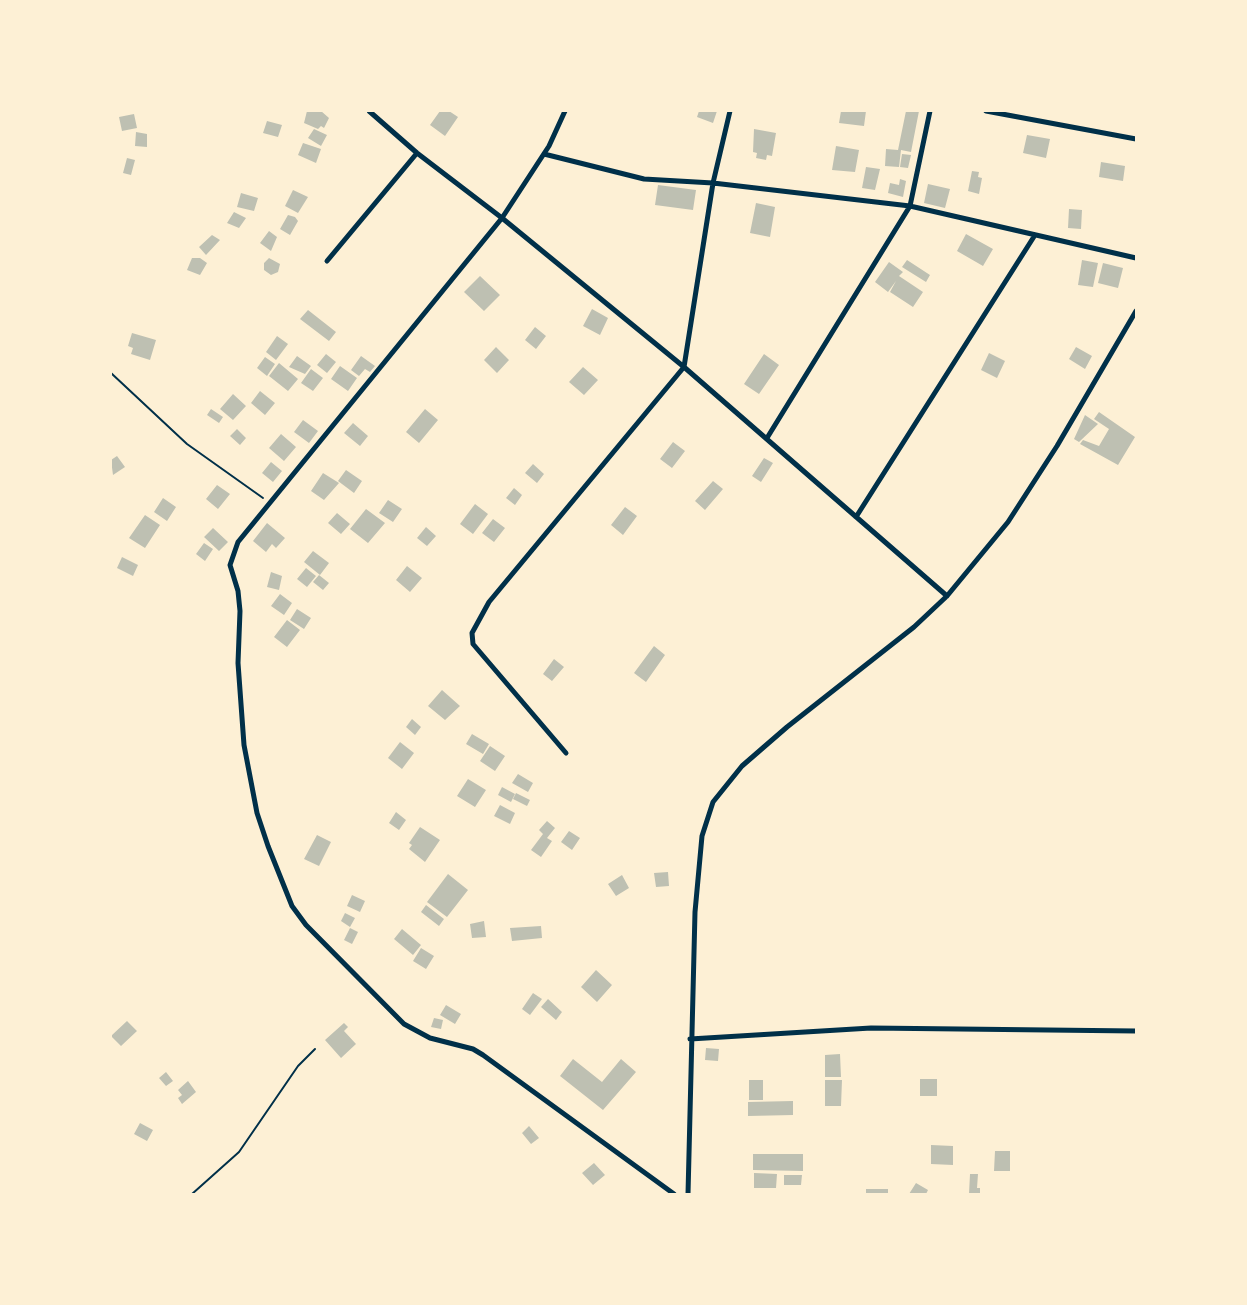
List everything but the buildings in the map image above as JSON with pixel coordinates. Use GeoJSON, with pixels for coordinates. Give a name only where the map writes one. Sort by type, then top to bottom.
{"type":"FeatureCollection","features":[{"type":"Feature","properties":{"kind":"street"},"geometry":{"type":"LineString","coordinates":[[369,111],[417,153],[502,218],[684,367],[947,596]]}},
{"type":"Feature","properties":{"kind":"street"},"geometry":{"type":"LineString","coordinates":[[565,111],[544,154],[502,218],[238,542],[230,565],[238,591],[240,611],[238,663],[249,772],[264,835],[292,906],[306,925],[404,1024],[430,1038],[473,1049],[483,1054],[674,1194]]}},
{"type":"Feature","properties":{"kind":"street"},"geometry":{"type":"LineString","coordinates":[[566,753],[473,644],[472,633],[478,619],[495,594],[684,367],[713,183],[730,111]]}},
{"type":"Feature","properties":{"kind":"street"},"geometry":{"type":"LineString","coordinates":[[766,438],[910,206],[930,111]]}},
{"type":"Feature","properties":{"kind":"street"},"geometry":{"type":"LineString","coordinates":[[986,111],[1136,139]]}},
{"type":"Feature","properties":{"kind":"street"},"geometry":{"type":"LineString","coordinates":[[327,261],[417,153]]}},
{"type":"Feature","properties":{"kind":"street"},"geometry":{"type":"LineString","coordinates":[[544,154],[644,179],[713,183],[910,206],[1136,258]]}},
{"type":"Feature","properties":{"kind":"street"},"geometry":{"type":"LineString","coordinates":[[856,517],[1035,235]]}},
{"type":"Feature","properties":{"kind":"street"},"geometry":{"type":"LineString","coordinates":[[688,1194],[690,1039],[702,836],[713,802],[742,766],[787,727],[914,627],[947,596],[1008,522],[1057,446],[1136,311]]}},
{"type":"Feature","properties":{"kind":"street"},"geometry":{"type":"LineString","coordinates":[[690,1039],[871,1028],[1136,1031]]}},
{"type":"Feature","properties":{"kind":"path"},"geometry":{"type":"LineString","coordinates":[[111,373],[187,444],[271,503]]}},
{"type":"Feature","properties":{"kind":"path"},"geometry":{"type":"LineString","coordinates":[[192,1194],[239,1152],[298,1066],[315,1048]]}}]}
